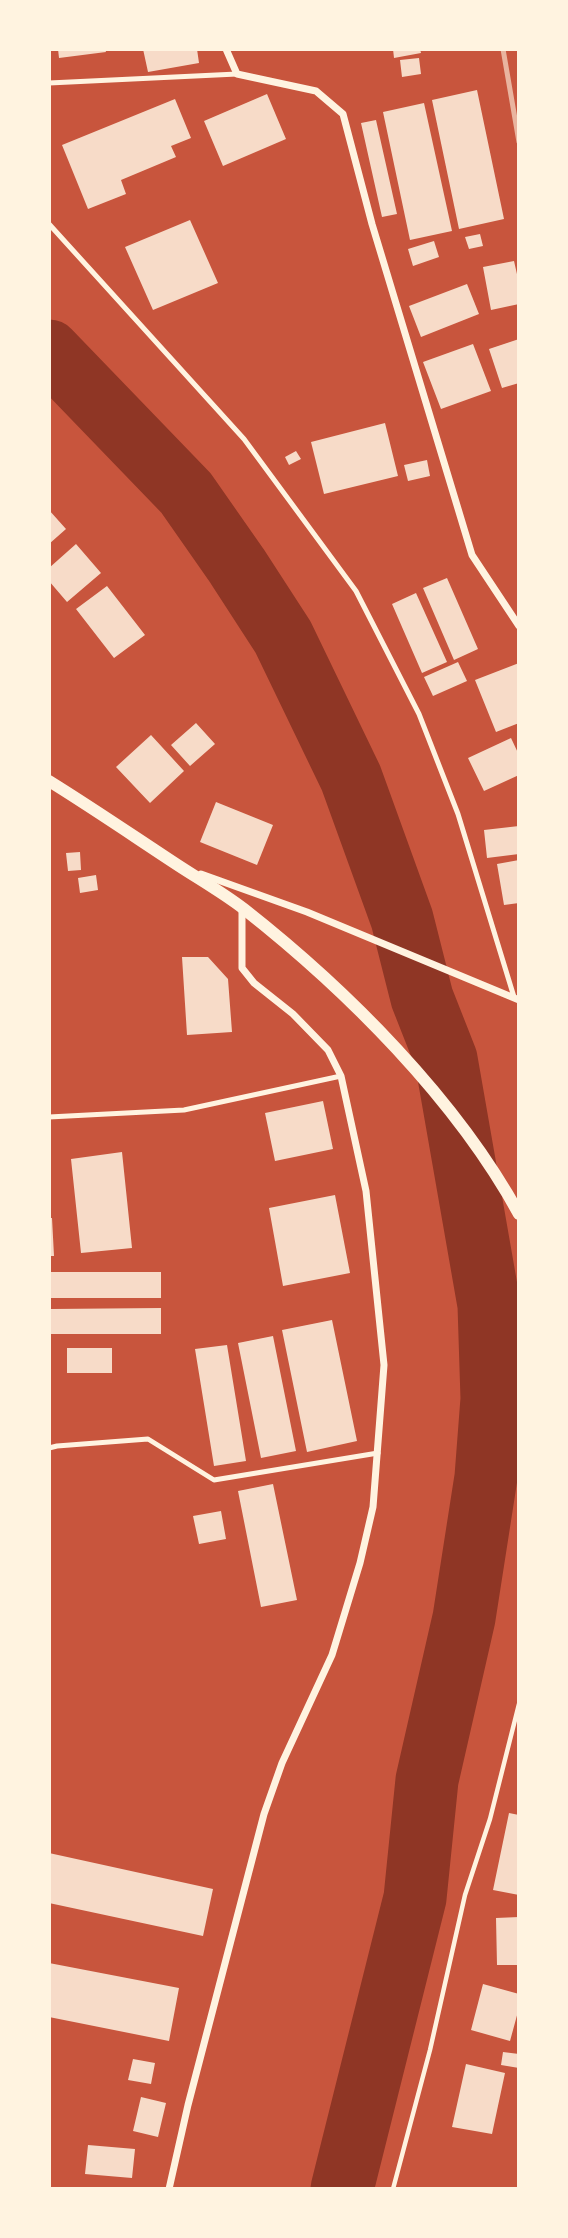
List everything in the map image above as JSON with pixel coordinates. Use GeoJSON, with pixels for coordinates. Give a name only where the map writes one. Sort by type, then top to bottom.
{"type":"FeatureCollection","features":[{"type":"Feature","properties":{"kind":"street"},"geometry":{"type":"LineString","coordinates":[[226,49],[237,74],[316,91],[343,114],[372,224],[472,555],[519,626]]}},
{"type":"Feature","properties":{"kind":"street"},"geometry":{"type":"LineString","coordinates":[[49,781],[242,908],[309,964],[396,1049],[448,1109],[480,1149],[519,1214]]}},
{"type":"Feature","properties":{"kind":"street"},"geometry":{"type":"LineString","coordinates":[[181,868],[307,912],[517,999]]}},
{"type":"Feature","properties":{"kind":"street"},"geometry":{"type":"LineString","coordinates":[[169,2189],[188,2105],[264,1814],[282,1763],[332,1655],[360,1563],[373,1507],[384,1365],[366,1191],[341,1076],[328,1050],[293,1014],[254,983],[242,968],[242,908]]}},
{"type":"Feature","properties":{"kind":"lane"},"geometry":{"type":"LineString","coordinates":[[49,83],[237,74]]}},
{"type":"Feature","properties":{"kind":"lane"},"geometry":{"type":"LineString","coordinates":[[49,223],[244,439],[356,591],[429,739],[458,814],[517,999]]}},
{"type":"Feature","properties":{"kind":"lane"},"geometry":{"type":"LineString","coordinates":[[49,1117],[184,1110],[341,1076]]}},
{"type":"Feature","properties":{"kind":"lane"},"geometry":{"type":"LineString","coordinates":[[49,1448],[148,1439],[214,1480],[378,1453]]}},
{"type":"Feature","properties":{"kind":"path"},"geometry":{"type":"LineString","coordinates":[[393,2189],[430,2050],[466,1895],[490,1819],[519,1704]]}},
{"type":"Feature","properties":{"kind":"building"},"geometry":{"type":"Polygon","coordinates":[[[58,49],[105,49],[106,52],[59,58],[58,49]]]}},
{"type":"Feature","properties":{"kind":"building"},"geometry":{"type":"Polygon","coordinates":[[[143,49],[197,49],[199,63],[148,72],[143,49]]]}},
{"type":"Feature","properties":{"kind":"building"},"geometry":{"type":"Polygon","coordinates":[[[393,49],[420,49],[421,53],[394,58],[393,49]]]}},
{"type":"Feature","properties":{"kind":"building"},"geometry":{"type":"Polygon","coordinates":[[[419,58],[421,74],[402,77],[400,60],[419,58]]]}},
{"type":"Feature","properties":{"kind":"building"},"geometry":{"type":"Polygon","coordinates":[[[477,90],[504,219],[459,229],[432,100],[477,90]]]}},
{"type":"Feature","properties":{"kind":"building"},"geometry":{"type":"Polygon","coordinates":[[[267,94],[286,139],[223,166],[204,121],[267,94]]]}},
{"type":"Feature","properties":{"kind":"building"},"geometry":{"type":"Polygon","coordinates":[[[175,99],[191,138],[171,146],[176,157],[121,180],[126,194],[88,209],[62,145],[175,99]]]}},
{"type":"Feature","properties":{"kind":"building"},"geometry":{"type":"Polygon","coordinates":[[[424,103],[452,231],[410,240],[383,112],[424,103]]]}},
{"type":"Feature","properties":{"kind":"building"},"geometry":{"type":"Polygon","coordinates":[[[376,120],[397,214],[382,217],[361,123],[376,120]]]}},
{"type":"Feature","properties":{"kind":"building"},"geometry":{"type":"Polygon","coordinates":[[[190,220],[218,283],[153,310],[125,247],[190,220]]]}},
{"type":"Feature","properties":{"kind":"building"},"geometry":{"type":"Polygon","coordinates":[[[480,234],[483,246],[469,249],[465,237],[480,234]]]}},
{"type":"Feature","properties":{"kind":"building"},"geometry":{"type":"Polygon","coordinates":[[[434,241],[439,257],[413,266],[408,249],[434,241]]]}},
{"type":"Feature","properties":{"kind":"building"},"geometry":{"type":"Polygon","coordinates":[[[514,261],[519,283],[519,304],[491,310],[483,267],[514,261]]]}},
{"type":"Feature","properties":{"kind":"building"},"geometry":{"type":"Polygon","coordinates":[[[467,284],[479,314],[421,337],[409,306],[467,284]]]}},
{"type":"Feature","properties":{"kind":"building"},"geometry":{"type":"Polygon","coordinates":[[[519,339],[519,383],[502,388],[489,349],[519,339]]]}},
{"type":"Feature","properties":{"kind":"building"},"geometry":{"type":"Polygon","coordinates":[[[473,344],[491,391],[441,409],[423,362],[473,344]]]}},
{"type":"Feature","properties":{"kind":"building"},"geometry":{"type":"Polygon","coordinates":[[[385,423],[398,476],[324,494],[311,442],[385,423]]]}},
{"type":"Feature","properties":{"kind":"building"},"geometry":{"type":"Polygon","coordinates":[[[296,451],[301,459],[289,465],[285,457],[296,451]]]}},
{"type":"Feature","properties":{"kind":"building"},"geometry":{"type":"Polygon","coordinates":[[[427,460],[430,476],[408,481],[404,465],[427,460]]]}},
{"type":"Feature","properties":{"kind":"building"},"geometry":{"type":"Polygon","coordinates":[[[49,510],[66,529],[49,544],[49,510]]]}},
{"type":"Feature","properties":{"kind":"building"},"geometry":{"type":"Polygon","coordinates":[[[76,544],[101,573],[67,602],[49,581],[49,568],[76,544]]]}},
{"type":"Feature","properties":{"kind":"building"},"geometry":{"type":"Polygon","coordinates":[[[447,578],[478,649],[454,660],[423,588],[447,578]]]}},
{"type":"Feature","properties":{"kind":"building"},"geometry":{"type":"Polygon","coordinates":[[[107,586],[145,635],[114,658],[76,609],[107,586]]]}},
{"type":"Feature","properties":{"kind":"building"},"geometry":{"type":"Polygon","coordinates":[[[416,593],[447,662],[422,673],[392,604],[416,593]]]}},
{"type":"Feature","properties":{"kind":"building"},"geometry":{"type":"Polygon","coordinates":[[[458,662],[467,681],[433,696],[424,677],[458,662]]]}},
{"type":"Feature","properties":{"kind":"building"},"geometry":{"type":"Polygon","coordinates":[[[519,663],[519,723],[496,732],[475,680],[519,663]]]}},
{"type":"Feature","properties":{"kind":"building"},"geometry":{"type":"Polygon","coordinates":[[[196,723],[215,744],[190,766],[171,745],[196,723]]]}},
{"type":"Feature","properties":{"kind":"building"},"geometry":{"type":"Polygon","coordinates":[[[151,735],[184,771],[150,803],[116,767],[151,735]]]}},
{"type":"Feature","properties":{"kind":"building"},"geometry":{"type":"Polygon","coordinates":[[[511,738],[519,755],[519,775],[484,791],[468,758],[511,738]]]}},
{"type":"Feature","properties":{"kind":"building"},"geometry":{"type":"Polygon","coordinates":[[[216,802],[273,825],[257,865],[200,842],[216,802]]]}},
{"type":"Feature","properties":{"kind":"building"},"geometry":{"type":"Polygon","coordinates":[[[519,826],[519,854],[487,858],[484,830],[519,826]]]}},
{"type":"Feature","properties":{"kind":"building"},"geometry":{"type":"Polygon","coordinates":[[[80,852],[81,870],[68,871],[66,853],[80,852]]]}},
{"type":"Feature","properties":{"kind":"building"},"geometry":{"type":"Polygon","coordinates":[[[519,860],[519,903],[504,905],[497,864],[519,860]]]}},
{"type":"Feature","properties":{"kind":"building"},"geometry":{"type":"Polygon","coordinates":[[[96,875],[98,890],[80,893],[78,878],[96,875]]]}},
{"type":"Feature","properties":{"kind":"building"},"geometry":{"type":"Polygon","coordinates":[[[182,957],[208,957],[228,979],[232,1032],[187,1035],[182,957]]]}},
{"type":"Feature","properties":{"kind":"building"},"geometry":{"type":"Polygon","coordinates":[[[323,1101],[333,1149],[275,1161],[265,1113],[323,1101]]]}},
{"type":"Feature","properties":{"kind":"building"},"geometry":{"type":"Polygon","coordinates":[[[122,1152],[132,1248],[81,1253],[71,1159],[122,1152]]]}},
{"type":"Feature","properties":{"kind":"building"},"geometry":{"type":"Polygon","coordinates":[[[335,1195],[350,1273],[283,1286],[269,1208],[335,1195]]]}},
{"type":"Feature","properties":{"kind":"building"},"geometry":{"type":"Polygon","coordinates":[[[49,1218],[52,1218],[54,1256],[49,1256],[49,1218]]]}},
{"type":"Feature","properties":{"kind":"building"},"geometry":{"type":"Polygon","coordinates":[[[51,1272],[161,1272],[161,1298],[51,1298],[51,1272]]]}},
{"type":"Feature","properties":{"kind":"building"},"geometry":{"type":"Polygon","coordinates":[[[161,1308],[161,1334],[51,1334],[51,1309],[161,1308]]]}},
{"type":"Feature","properties":{"kind":"building"},"geometry":{"type":"Polygon","coordinates":[[[332,1320],[357,1441],[307,1452],[282,1330],[332,1320]]]}},
{"type":"Feature","properties":{"kind":"building"},"geometry":{"type":"Polygon","coordinates":[[[273,1336],[296,1451],[261,1458],[238,1343],[273,1336]]]}},
{"type":"Feature","properties":{"kind":"building"},"geometry":{"type":"Polygon","coordinates":[[[227,1345],[246,1461],[214,1466],[195,1349],[227,1345]]]}},
{"type":"Feature","properties":{"kind":"building"},"geometry":{"type":"Polygon","coordinates":[[[67,1348],[112,1348],[112,1373],[67,1373],[67,1348]]]}},
{"type":"Feature","properties":{"kind":"building"},"geometry":{"type":"Polygon","coordinates":[[[273,1484],[297,1600],[261,1607],[238,1491],[273,1484]]]}},
{"type":"Feature","properties":{"kind":"building"},"geometry":{"type":"Polygon","coordinates":[[[221,1511],[226,1539],[199,1544],[193,1516],[221,1511]]]}},
{"type":"Feature","properties":{"kind":"building"},"geometry":{"type":"Polygon","coordinates":[[[509,1813],[519,1815],[519,1895],[493,1890],[509,1813]]]}},
{"type":"Feature","properties":{"kind":"building"},"geometry":{"type":"Polygon","coordinates":[[[49,1853],[213,1889],[203,1936],[49,1903],[49,1853]]]}},
{"type":"Feature","properties":{"kind":"building"},"geometry":{"type":"Polygon","coordinates":[[[519,1917],[519,1965],[497,1965],[496,1918],[519,1917]]]}},
{"type":"Feature","properties":{"kind":"building"},"geometry":{"type":"Polygon","coordinates":[[[49,1963],[179,1988],[169,2041],[49,2017],[49,1963]]]}},
{"type":"Feature","properties":{"kind":"building"},"geometry":{"type":"Polygon","coordinates":[[[483,1984],[519,1994],[519,2008],[510,2041],[471,2030],[483,1984]]]}},
{"type":"Feature","properties":{"kind":"building"},"geometry":{"type":"Polygon","coordinates":[[[503,2052],[519,2054],[519,2068],[501,2065],[503,2052]]]}},
{"type":"Feature","properties":{"kind":"building"},"geometry":{"type":"Polygon","coordinates":[[[133,2059],[155,2063],[151,2084],[128,2080],[133,2059]]]}},
{"type":"Feature","properties":{"kind":"building"},"geometry":{"type":"Polygon","coordinates":[[[466,2064],[505,2073],[492,2134],[452,2127],[466,2064]]]}},
{"type":"Feature","properties":{"kind":"building"},"geometry":{"type":"Polygon","coordinates":[[[141,2097],[166,2103],[158,2137],[133,2131],[141,2097]]]}},
{"type":"Feature","properties":{"kind":"building"},"geometry":{"type":"Polygon","coordinates":[[[88,2145],[135,2149],[132,2178],[85,2174],[88,2145]]]}},
{"type":"Feature","properties":{"kind":"waterway"},"geometry":{"type":"LineString","coordinates":[[49,351],[186,493],[283,637],[351,778],[402,919],[422,998],[446,1059],[489,1305],[492,1399],[486,1477],[464,1618],[427,1780],[415,1898],[342,2189]]}},
{"type":"Feature","properties":{"kind":"railway"},"geometry":{"type":"LineString","coordinates":[[503,49],[519,142]]}}]}
